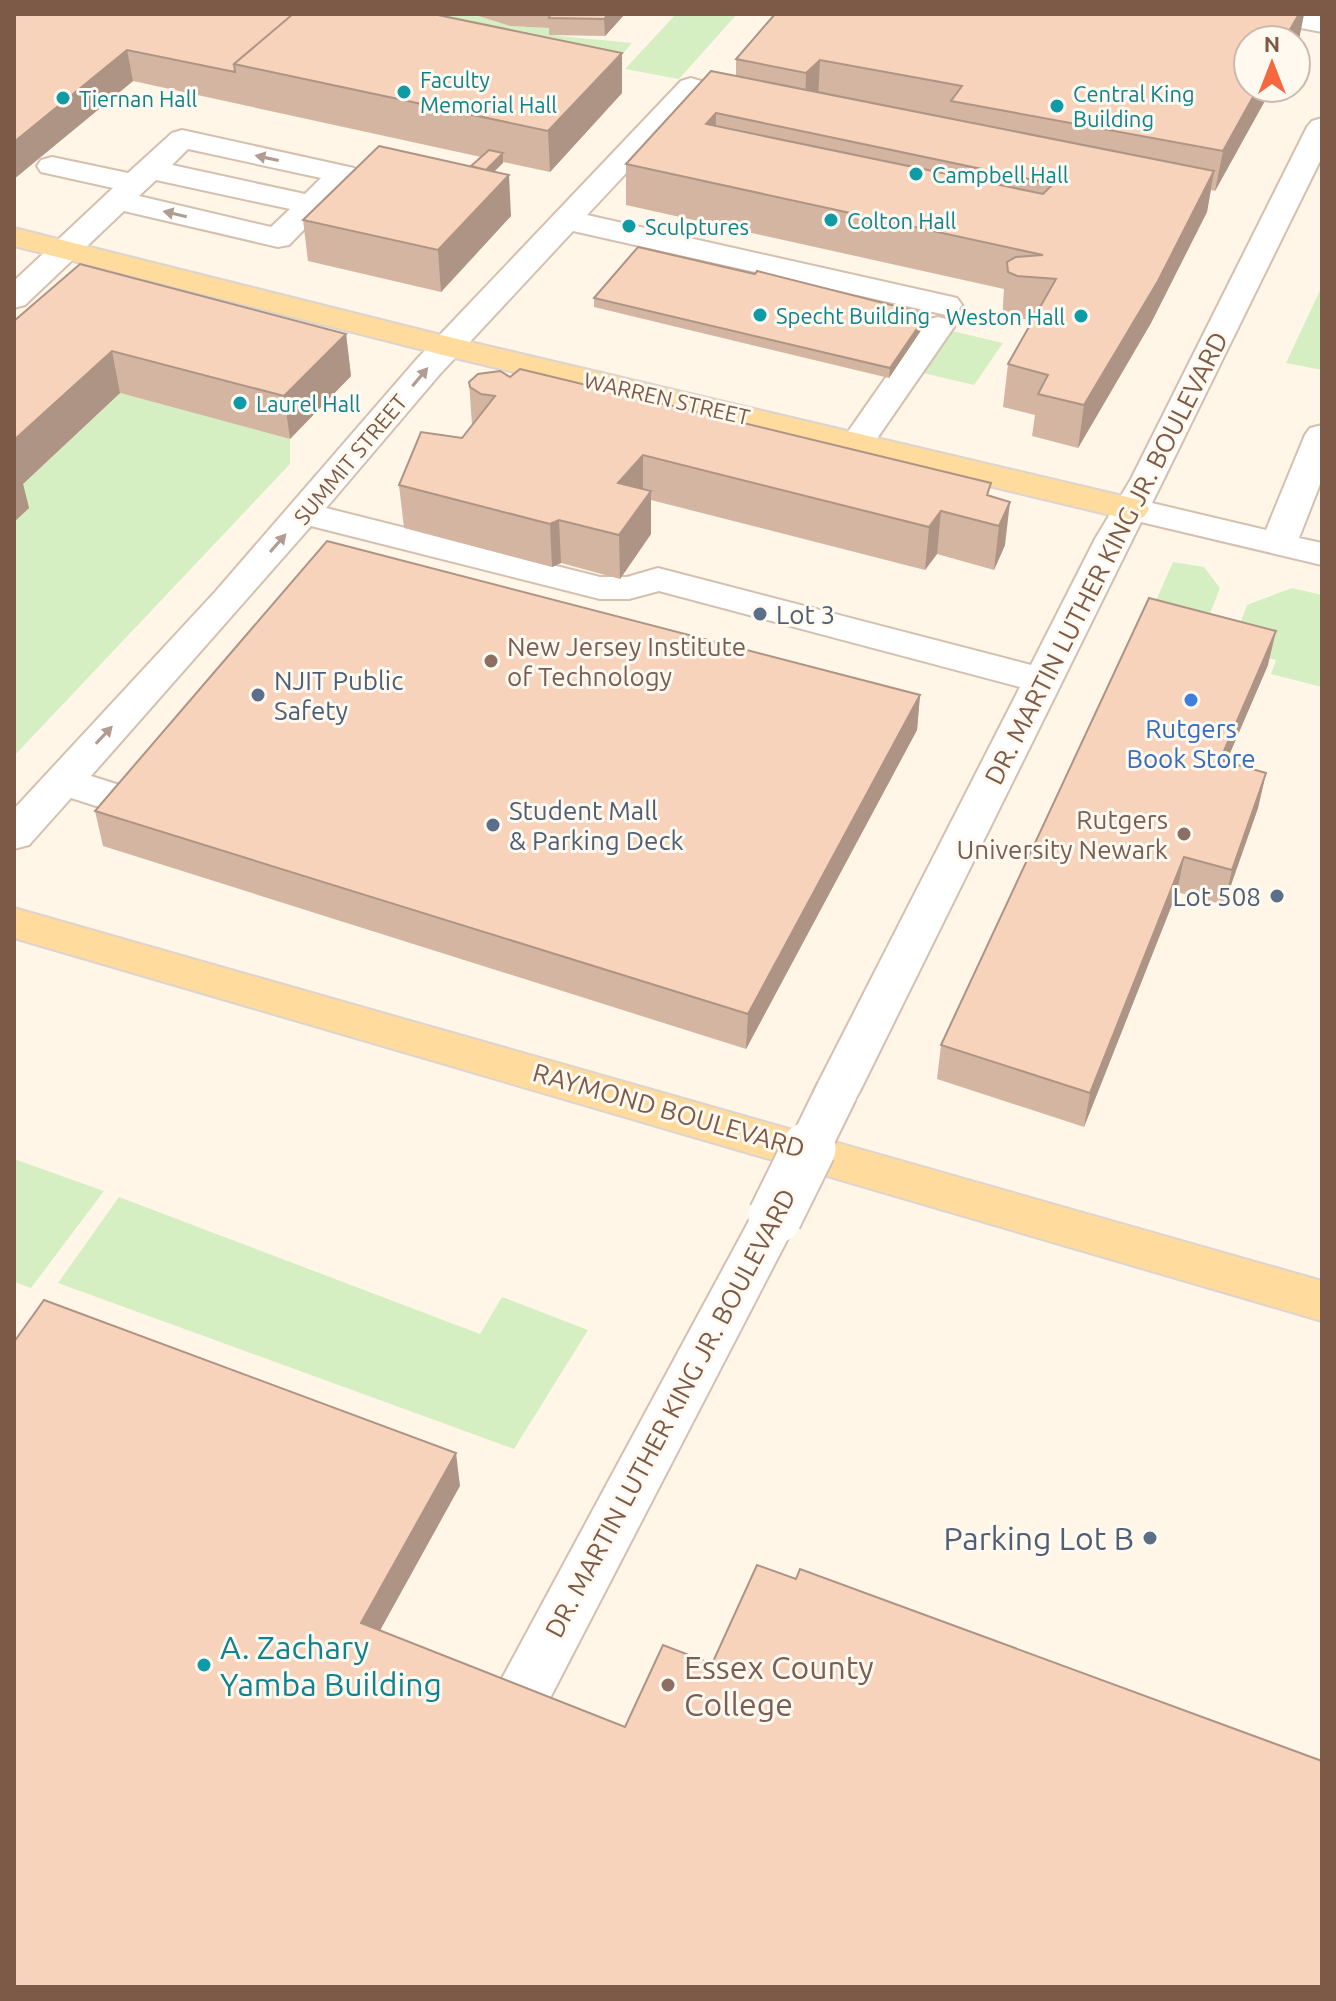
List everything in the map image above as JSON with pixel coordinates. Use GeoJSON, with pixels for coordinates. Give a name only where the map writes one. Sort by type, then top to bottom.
{"type":"FeatureCollection","features":[{"type":"Feature","properties":{"kind":"main road","name":"WARREN STREET"},"geometry":{"type":"LineString","coordinates":[[14,237],[447,346],[1131,509]]}},
{"type":"Feature","properties":{"kind":"main road","name":"RAYMOND BOULEVARD"},"geometry":{"type":"LineString","coordinates":[[14,923],[1322,1301]]}},
{"type":"Feature","properties":{"kind":"street"},"geometry":{"type":"LineString","coordinates":[[1268,14],[1322,24]]}},
{"type":"Feature","properties":{"kind":"street","name":"SUMMIT STREET"},"geometry":{"type":"LineString","coordinates":[[14,835],[63,781],[246,605],[304,513],[447,346],[691,87]]}},
{"type":"Feature","properties":{"kind":"street","name":"DR. MARTIN LUTHER KING JR. BOULEVARD"},"geometry":{"type":"LineString","coordinates":[[513,1713],[775,1217],[1042,680],[1149,479],[1322,127]]}},
{"type":"Feature","properties":{"kind":"street"},"geometry":{"type":"LineString","coordinates":[[14,298],[132,184],[182,139],[343,174],[278,238],[132,184]]}},
{"type":"Feature","properties":{"kind":"street"},"geometry":{"type":"LineString","coordinates":[[52,166],[132,184],[311,205]]}},
{"type":"Feature","properties":{"kind":"street"},"geometry":{"type":"LineString","coordinates":[[566,220],[942,316],[857,443]]}},
{"type":"Feature","properties":{"kind":"street"},"geometry":{"type":"LineString","coordinates":[[1279,543],[1322,435]]}},
{"type":"Feature","properties":{"kind":"street","name":"WARREN STREET"},"geometry":{"type":"LineString","coordinates":[[1131,509],[1322,554]]}},
{"type":"Feature","properties":{"kind":"street"},"geometry":{"type":"LineString","coordinates":[[304,513],[600,588],[629,588],[658,579],[1042,680]]}},
{"type":"Feature","properties":{"kind":"street"},"geometry":{"type":"LineString","coordinates":[[63,781],[137,805]]}},
{"type":"Feature","properties":{"kind":"green space"},"geometry":{"type":"Polygon","coordinates":[[[384,14],[472,14],[510,26],[552,28],[550,35],[632,43],[613,65],[384,14]]]}},
{"type":"Feature","properties":{"kind":"green space"},"geometry":{"type":"Polygon","coordinates":[[[676,14],[737,14],[679,79],[625,69],[676,14]]]}},
{"type":"Feature","properties":{"kind":"green space"},"geometry":{"type":"Polygon","coordinates":[[[1322,286],[1322,370],[1286,363],[1322,286]]]}},
{"type":"Feature","properties":{"kind":"green space"},"geometry":{"type":"Polygon","coordinates":[[[952,331],[1003,343],[974,385],[923,373],[952,331]]]}},
{"type":"Feature","properties":{"kind":"green space"},"geometry":{"type":"Polygon","coordinates":[[[120,393],[290,439],[290,464],[14,756],[14,493],[120,393]]]}},
{"type":"Feature","properties":{"kind":"green space"},"geometry":{"type":"Polygon","coordinates":[[[1173,562],[1204,567],[1220,588],[1204,629],[1146,623],[1173,562]]]}},
{"type":"Feature","properties":{"kind":"green space"},"geometry":{"type":"Polygon","coordinates":[[[1292,588],[1322,595],[1322,687],[1271,674],[1276,660],[1231,648],[1247,605],[1292,588]]]}},
{"type":"Feature","properties":{"kind":"green space"},"geometry":{"type":"Polygon","coordinates":[[[14,1159],[104,1191],[31,1288],[14,1282],[14,1159]]]}},
{"type":"Feature","properties":{"kind":"green space"},"geometry":{"type":"Polygon","coordinates":[[[119,1197],[480,1334],[502,1297],[588,1330],[514,1449],[58,1283],[119,1197]]]}},
{"type":"Feature","properties":{"kind":"building"},"geometry":{"type":"Polygon","coordinates":[[[14,14],[293,14],[234,64],[235,72],[127,50],[14,142],[14,14]]]}},
{"type":"Feature","properties":{"kind":"building"},"geometry":{"type":"Polygon","coordinates":[[[293,14],[433,14],[622,53],[548,131],[234,64],[293,14]]]}},
{"type":"Feature","properties":{"kind":"building"},"geometry":{"type":"Polygon","coordinates":[[[550,14],[609,14],[604,19],[549,18],[550,14]]]}},
{"type":"Feature","properties":{"kind":"building","name":"Central King Building"},"geometry":{"type":"Polygon","coordinates":[[[775,14],[1299,14],[1293,24],[1232,24],[1232,104],[1249,104],[1223,151],[951,101],[962,86],[820,60],[806,73],[736,59],[775,14]]]}},
{"type":"Feature","properties":{"kind":"building"},"geometry":{"type":"Polygon","coordinates":[[[711,71],[1214,171],[1158,281],[1084,405],[1038,394],[1048,375],[1008,364],[1056,279],[1017,276],[1008,272],[1007,262],[1016,257],[1043,255],[626,164],[711,71]],[[716,113],[706,124],[1043,194],[1053,184],[716,113]]]}},
{"type":"Feature","properties":{"kind":"building"},"geometry":{"type":"Polygon","coordinates":[[[379,146],[509,175],[438,250],[303,220],[379,146]]]}},
{"type":"Feature","properties":{"kind":"building"},"geometry":{"type":"Polygon","coordinates":[[[489,150],[503,153],[486,170],[471,166],[489,150]]]}},
{"type":"Feature","properties":{"kind":"building","name":"Specht Building"},"geometry":{"type":"Polygon","coordinates":[[[638,247],[755,274],[757,271],[927,314],[890,368],[594,298],[638,247]]]}},
{"type":"Feature","properties":{"kind":"building"},"geometry":{"type":"Polygon","coordinates":[[[80,264],[346,334],[284,396],[112,351],[14,440],[14,321],[80,264]]]}},
{"type":"Feature","properties":{"kind":"building"},"geometry":{"type":"Polygon","coordinates":[[[520,369],[991,483],[987,495],[1010,502],[999,526],[941,511],[929,527],[643,455],[618,483],[651,491],[619,535],[559,520],[550,524],[399,485],[421,432],[462,438],[495,396],[481,394],[470,387],[469,382],[478,374],[500,371],[510,377],[520,369]]]}},
{"type":"Feature","properties":{"kind":"building","name":"Student Mall & Parking Deck"},"geometry":{"type":"Polygon","coordinates":[[[327,541],[920,695],[748,1014],[95,811],[327,541]]]}},
{"type":"Feature","properties":{"kind":"building"},"geometry":{"type":"Polygon","coordinates":[[[1149,598],[1276,631],[1220,760],[1266,773],[1232,870],[1184,857],[1090,1093],[941,1045],[1149,598]]]}},
{"type":"Feature","properties":{"kind":"building","name":"A. Zachary Yamba Building"},"geometry":{"type":"Polygon","coordinates":[[[44,1300],[456,1453],[361,1623],[625,1727],[663,1645],[712,1664],[757,1565],[796,1579],[800,1569],[1322,1761],[1322,1987],[14,1987],[14,1342],[44,1300]]]}},
{"type":"Feature","properties":{"kind":"place","name":"Faculty Memorial Hall"},"geometry":{"type":"Point","coordinates":[404,92]}},
{"type":"Feature","properties":{"kind":"place","name":"Tiernan Hall"},"geometry":{"type":"Point","coordinates":[63,98]}},
{"type":"Feature","properties":{"kind":"place","name":"Central King Building"},"geometry":{"type":"Point","coordinates":[1057,106]}},
{"type":"Feature","properties":{"kind":"place","name":"Campbell Hall"},"geometry":{"type":"Point","coordinates":[916,174]}},
{"type":"Feature","properties":{"kind":"place","name":"Colton Hall"},"geometry":{"type":"Point","coordinates":[831,220]}},
{"type":"Feature","properties":{"kind":"place","name":"Sculptures"},"geometry":{"type":"Point","coordinates":[629,226]}},
{"type":"Feature","properties":{"kind":"place","name":"Specht Building"},"geometry":{"type":"Point","coordinates":[760,315]}},
{"type":"Feature","properties":{"kind":"place","name":"Weston Hall"},"geometry":{"type":"Point","coordinates":[1081,316]}},
{"type":"Feature","properties":{"kind":"place","name":"Laurel Hall"},"geometry":{"type":"Point","coordinates":[240,403]}},
{"type":"Feature","properties":{"kind":"place","name":"Lot 3"},"geometry":{"type":"Point","coordinates":[760,614]}},
{"type":"Feature","properties":{"kind":"place","name":"New Jersey Institute of Technology"},"geometry":{"type":"Point","coordinates":[491,661]}},
{"type":"Feature","properties":{"kind":"place","name":"NJIT Public Safety"},"geometry":{"type":"Point","coordinates":[258,695]}},
{"type":"Feature","properties":{"kind":"place","name":"Rutgers Book Store"},"geometry":{"type":"Point","coordinates":[1191,700]}},
{"type":"Feature","properties":{"kind":"place","name":"Student Mall & Parking Deck"},"geometry":{"type":"Point","coordinates":[493,825]}},
{"type":"Feature","properties":{"kind":"place","name":"Rutgers University Newark"},"geometry":{"type":"Point","coordinates":[1184,834]}},
{"type":"Feature","properties":{"kind":"place","name":"Lot 508"},"geometry":{"type":"Point","coordinates":[1277,896]}},
{"type":"Feature","properties":{"kind":"place","name":"Parking Lot B"},"geometry":{"type":"Point","coordinates":[1150,1538]}},
{"type":"Feature","properties":{"kind":"place","name":"A. Zachary Yamba Building"},"geometry":{"type":"Point","coordinates":[204,1665]}},
{"type":"Feature","properties":{"kind":"place","name":"Essex County College"},"geometry":{"type":"Point","coordinates":[668,1685]}}]}
